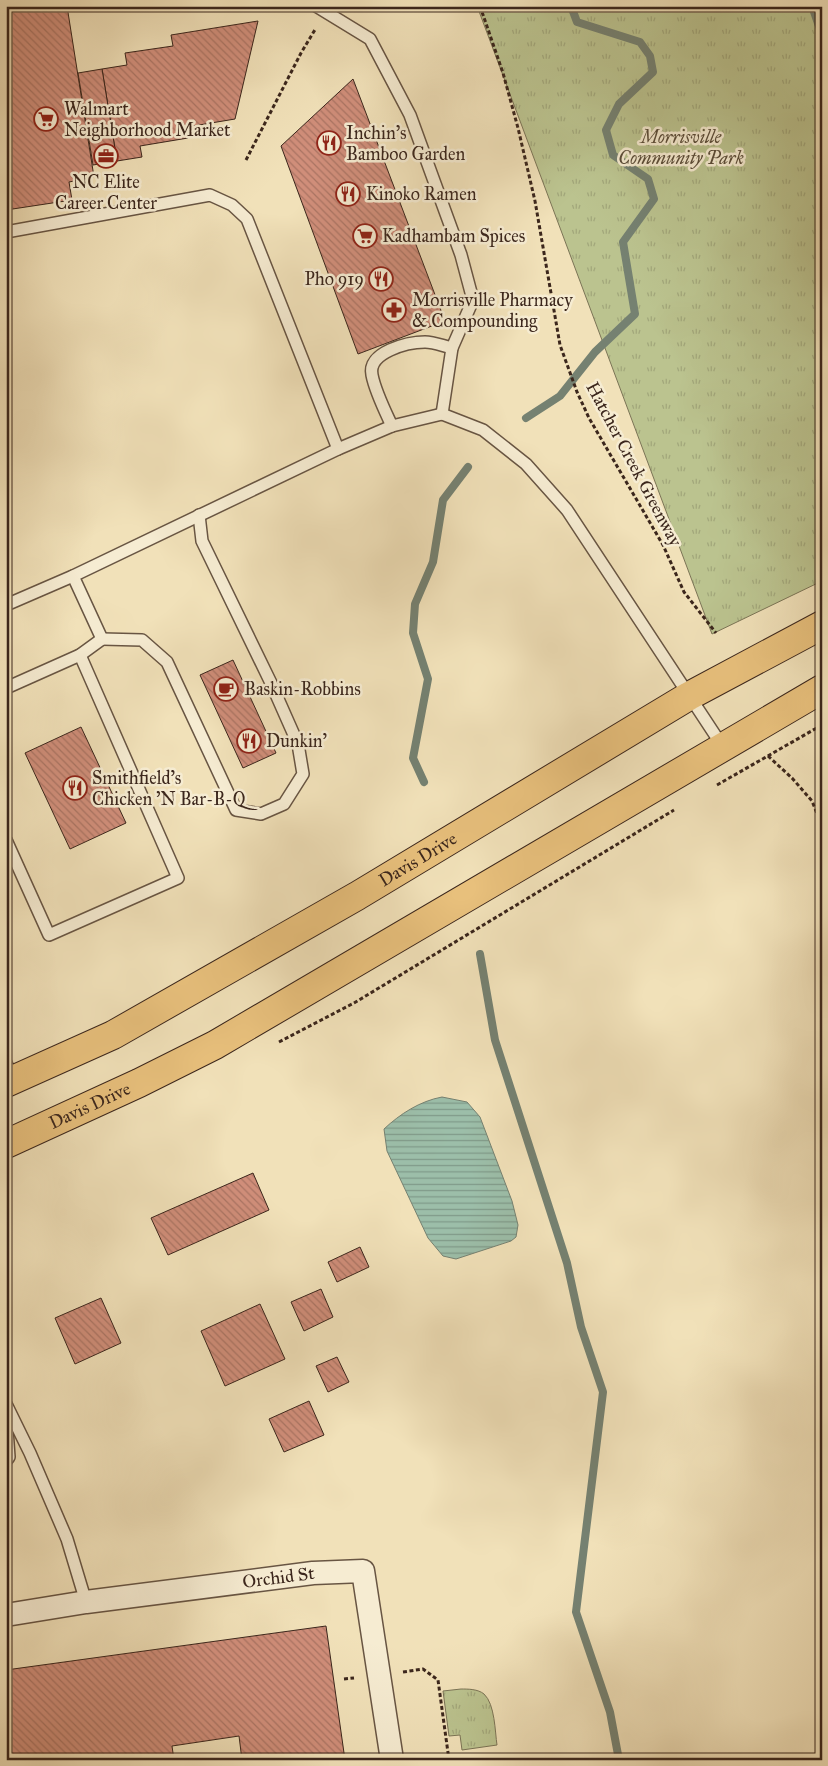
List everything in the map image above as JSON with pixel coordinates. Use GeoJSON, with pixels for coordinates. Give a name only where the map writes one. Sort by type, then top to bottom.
{"type":"FeatureCollection","features":[{"type":"Feature","properties":{"kind":"main road","name":"Davis Drive"},"geometry":{"type":"LineString","coordinates":[[8,1075],[113,1035],[357,896],[689,696],[822,625]]}},
{"type":"Feature","properties":{"kind":"main road","name":"Davis Drive"},"geometry":{"type":"LineString","coordinates":[[6,1144],[140,1083],[215,1045],[629,804],[822,689]]}},
{"type":"Feature","properties":{"kind":"street","name":"Orchid St"},"geometry":{"type":"LineString","coordinates":[[6,1615],[86,1602],[313,1573],[363,1571],[392,1760]]}},
{"type":"Feature","properties":{"kind":"lane"},"geometry":{"type":"LineString","coordinates":[[321,9],[370,39],[410,115],[461,255],[473,300],[452,348],[442,414]]}},
{"type":"Feature","properties":{"kind":"lane"},"geometry":{"type":"LineString","coordinates":[[6,232],[210,195],[232,205],[247,219],[338,449]]}},
{"type":"Feature","properties":{"kind":"lane"},"geometry":{"type":"LineString","coordinates":[[392,426],[371,374],[374,362],[388,351],[407,343],[428,342],[452,348]]}},
{"type":"Feature","properties":{"kind":"lane"},"geometry":{"type":"LineString","coordinates":[[6,604],[74,576],[338,449],[392,426],[442,414],[483,430],[526,464],[567,510],[722,747]]}},
{"type":"Feature","properties":{"kind":"lane"},"geometry":{"type":"LineString","coordinates":[[6,688],[80,655],[102,639],[142,640],[167,662],[236,810],[261,814],[284,804],[303,774],[298,744],[271,682],[202,541],[199,515]]}},
{"type":"Feature","properties":{"kind":"lane"},"geometry":{"type":"LineString","coordinates":[[74,576],[102,639]]}},
{"type":"Feature","properties":{"kind":"lane"},"geometry":{"type":"LineString","coordinates":[[7,844],[49,934],[178,878],[80,655]]}},
{"type":"Feature","properties":{"kind":"lane"},"geometry":{"type":"LineString","coordinates":[[6,1404],[30,1453],[67,1540],[86,1602]]}},
{"type":"Feature","properties":{"kind":"lane"},"geometry":{"type":"LineString","coordinates":[[6,1415],[9,1457],[6,1460]]}},
{"type":"Feature","properties":{"kind":"path","name":"Hatcher Creek Greenway"},"geometry":{"type":"LineString","coordinates":[[480,6],[503,73],[522,143],[535,201],[560,345],[577,392],[589,418],[663,545],[684,592],[716,633]]}},
{"type":"Feature","properties":{"kind":"path"},"geometry":{"type":"LineString","coordinates":[[246,160],[302,53],[321,9]]}},
{"type":"Feature","properties":{"kind":"path"},"geometry":{"type":"LineString","coordinates":[[768,756],[792,778],[812,801],[822,826]]}},
{"type":"Feature","properties":{"kind":"path"},"geometry":{"type":"LineString","coordinates":[[344,1679],[423,1669],[438,1680],[449,1760]]}},
{"type":"Feature","properties":{"kind":"green space","name":"Morrisville Community Park"},"geometry":{"type":"Polygon","coordinates":[[[477,6],[822,6],[822,581],[712,634],[477,6]]]}},
{"type":"Feature","properties":{"kind":"green space"},"geometry":{"type":"Polygon","coordinates":[[[461,1689],[479,1691],[488,1699],[495,1726],[497,1745],[462,1750],[460,1735],[449,1736],[443,1691],[461,1689]]]}},
{"type":"Feature","properties":{"kind":"shaded area"},"geometry":{"type":"Polygon","coordinates":[[[442,1097],[467,1102],[480,1117],[512,1201],[518,1225],[516,1237],[511,1241],[456,1259],[443,1256],[428,1238],[387,1151],[384,1129],[411,1109],[442,1097]]]}},
{"type":"Feature","properties":{"kind":"building","name":"Walmart Neighborhood Market"},"geometry":{"type":"Polygon","coordinates":[[[6,6],[67,6],[94,177],[69,182],[72,200],[6,210],[6,6]]]}},
{"type":"Feature","properties":{"kind":"building"},"geometry":{"type":"Polygon","coordinates":[[[258,21],[235,119],[187,127],[188,138],[140,146],[142,157],[117,161],[102,69],[127,65],[125,53],[173,46],[171,35],[258,21]]]}},
{"type":"Feature","properties":{"kind":"building"},"geometry":{"type":"Polygon","coordinates":[[[102,69],[117,161],[93,165],[78,73],[102,69]]]}},
{"type":"Feature","properties":{"kind":"building"},"geometry":{"type":"Polygon","coordinates":[[[353,79],[445,321],[358,354],[281,146],[353,79]]]}},
{"type":"Feature","properties":{"kind":"building"},"geometry":{"type":"Polygon","coordinates":[[[233,660],[276,753],[243,768],[200,675],[233,660]]]}},
{"type":"Feature","properties":{"kind":"building","name":"Smithfield's Chicken 'N Bar-B-Q"},"geometry":{"type":"Polygon","coordinates":[[[81,727],[126,823],[70,849],[25,753],[81,727]]]}},
{"type":"Feature","properties":{"kind":"building"},"geometry":{"type":"Polygon","coordinates":[[[253,1173],[269,1210],[168,1255],[151,1218],[253,1173]]]}},
{"type":"Feature","properties":{"kind":"building"},"geometry":{"type":"Polygon","coordinates":[[[360,1247],[369,1267],[337,1282],[328,1262],[360,1247]]]}},
{"type":"Feature","properties":{"kind":"building"},"geometry":{"type":"Polygon","coordinates":[[[321,1289],[333,1317],[304,1331],[291,1302],[321,1289]]]}},
{"type":"Feature","properties":{"kind":"building"},"geometry":{"type":"Polygon","coordinates":[[[101,1298],[121,1343],[75,1364],[55,1318],[101,1298]]]}},
{"type":"Feature","properties":{"kind":"building"},"geometry":{"type":"Polygon","coordinates":[[[260,1304],[285,1359],[225,1386],[201,1331],[260,1304]]]}},
{"type":"Feature","properties":{"kind":"building"},"geometry":{"type":"Polygon","coordinates":[[[337,1357],[349,1382],[328,1392],[316,1366],[337,1357]]]}},
{"type":"Feature","properties":{"kind":"building"},"geometry":{"type":"Polygon","coordinates":[[[309,1401],[324,1435],[284,1452],[269,1419],[309,1401]]]}},
{"type":"Feature","properties":{"kind":"building"},"geometry":{"type":"Polygon","coordinates":[[[326,1626],[345,1760],[242,1760],[239,1736],[172,1746],[174,1760],[6,1760],[6,1670],[326,1626]]]}},
{"type":"Feature","properties":{"kind":"waterway"},"geometry":{"type":"LineString","coordinates":[[526,418],[560,396],[595,352],[635,314],[623,242],[654,199],[648,179],[613,155],[606,130],[619,104],[653,72],[650,56],[640,42],[577,22],[571,6]]}},
{"type":"Feature","properties":{"kind":"waterway"},"geometry":{"type":"LineString","coordinates":[[812,6],[822,35]]}},
{"type":"Feature","properties":{"kind":"waterway"},"geometry":{"type":"LineString","coordinates":[[424,782],[413,758],[428,679],[413,633],[415,604],[433,562],[443,500],[468,467]]}},
{"type":"Feature","properties":{"kind":"waterway"},"geometry":{"type":"LineString","coordinates":[[480,954],[495,1040],[567,1263],[581,1327],[603,1392],[576,1612],[610,1712],[619,1760]]}},
{"type":"Feature","properties":{"kind":"place","name":"Walmart Neighborhood Market"},"geometry":{"type":"Point","coordinates":[46,119]}},
{"type":"Feature","properties":{"kind":"place","name":"Inchin's Bamboo Garden"},"geometry":{"type":"Point","coordinates":[329,143]}},
{"type":"Feature","properties":{"kind":"place","name":"NC Elite Career Center"},"geometry":{"type":"Point","coordinates":[106,156]}},
{"type":"Feature","properties":{"kind":"place","name":"Kinoko Ramen"},"geometry":{"type":"Point","coordinates":[348,194]}},
{"type":"Feature","properties":{"kind":"place","name":"Kadhambam Spices"},"geometry":{"type":"Point","coordinates":[365,236]}},
{"type":"Feature","properties":{"kind":"place","name":"Pho 919"},"geometry":{"type":"Point","coordinates":[381,279]}},
{"type":"Feature","properties":{"kind":"place","name":"Morrisville Pharmacy & Compounding"},"geometry":{"type":"Point","coordinates":[394,310]}},
{"type":"Feature","properties":{"kind":"place","name":"Baskin-Robbins"},"geometry":{"type":"Point","coordinates":[226,689]}},
{"type":"Feature","properties":{"kind":"place","name":"Dunkin'"},"geometry":{"type":"Point","coordinates":[249,741]}},
{"type":"Feature","properties":{"kind":"place","name":"Smithfield's Chicken 'N Bar-B-Q"},"geometry":{"type":"Point","coordinates":[75,788]}}]}
